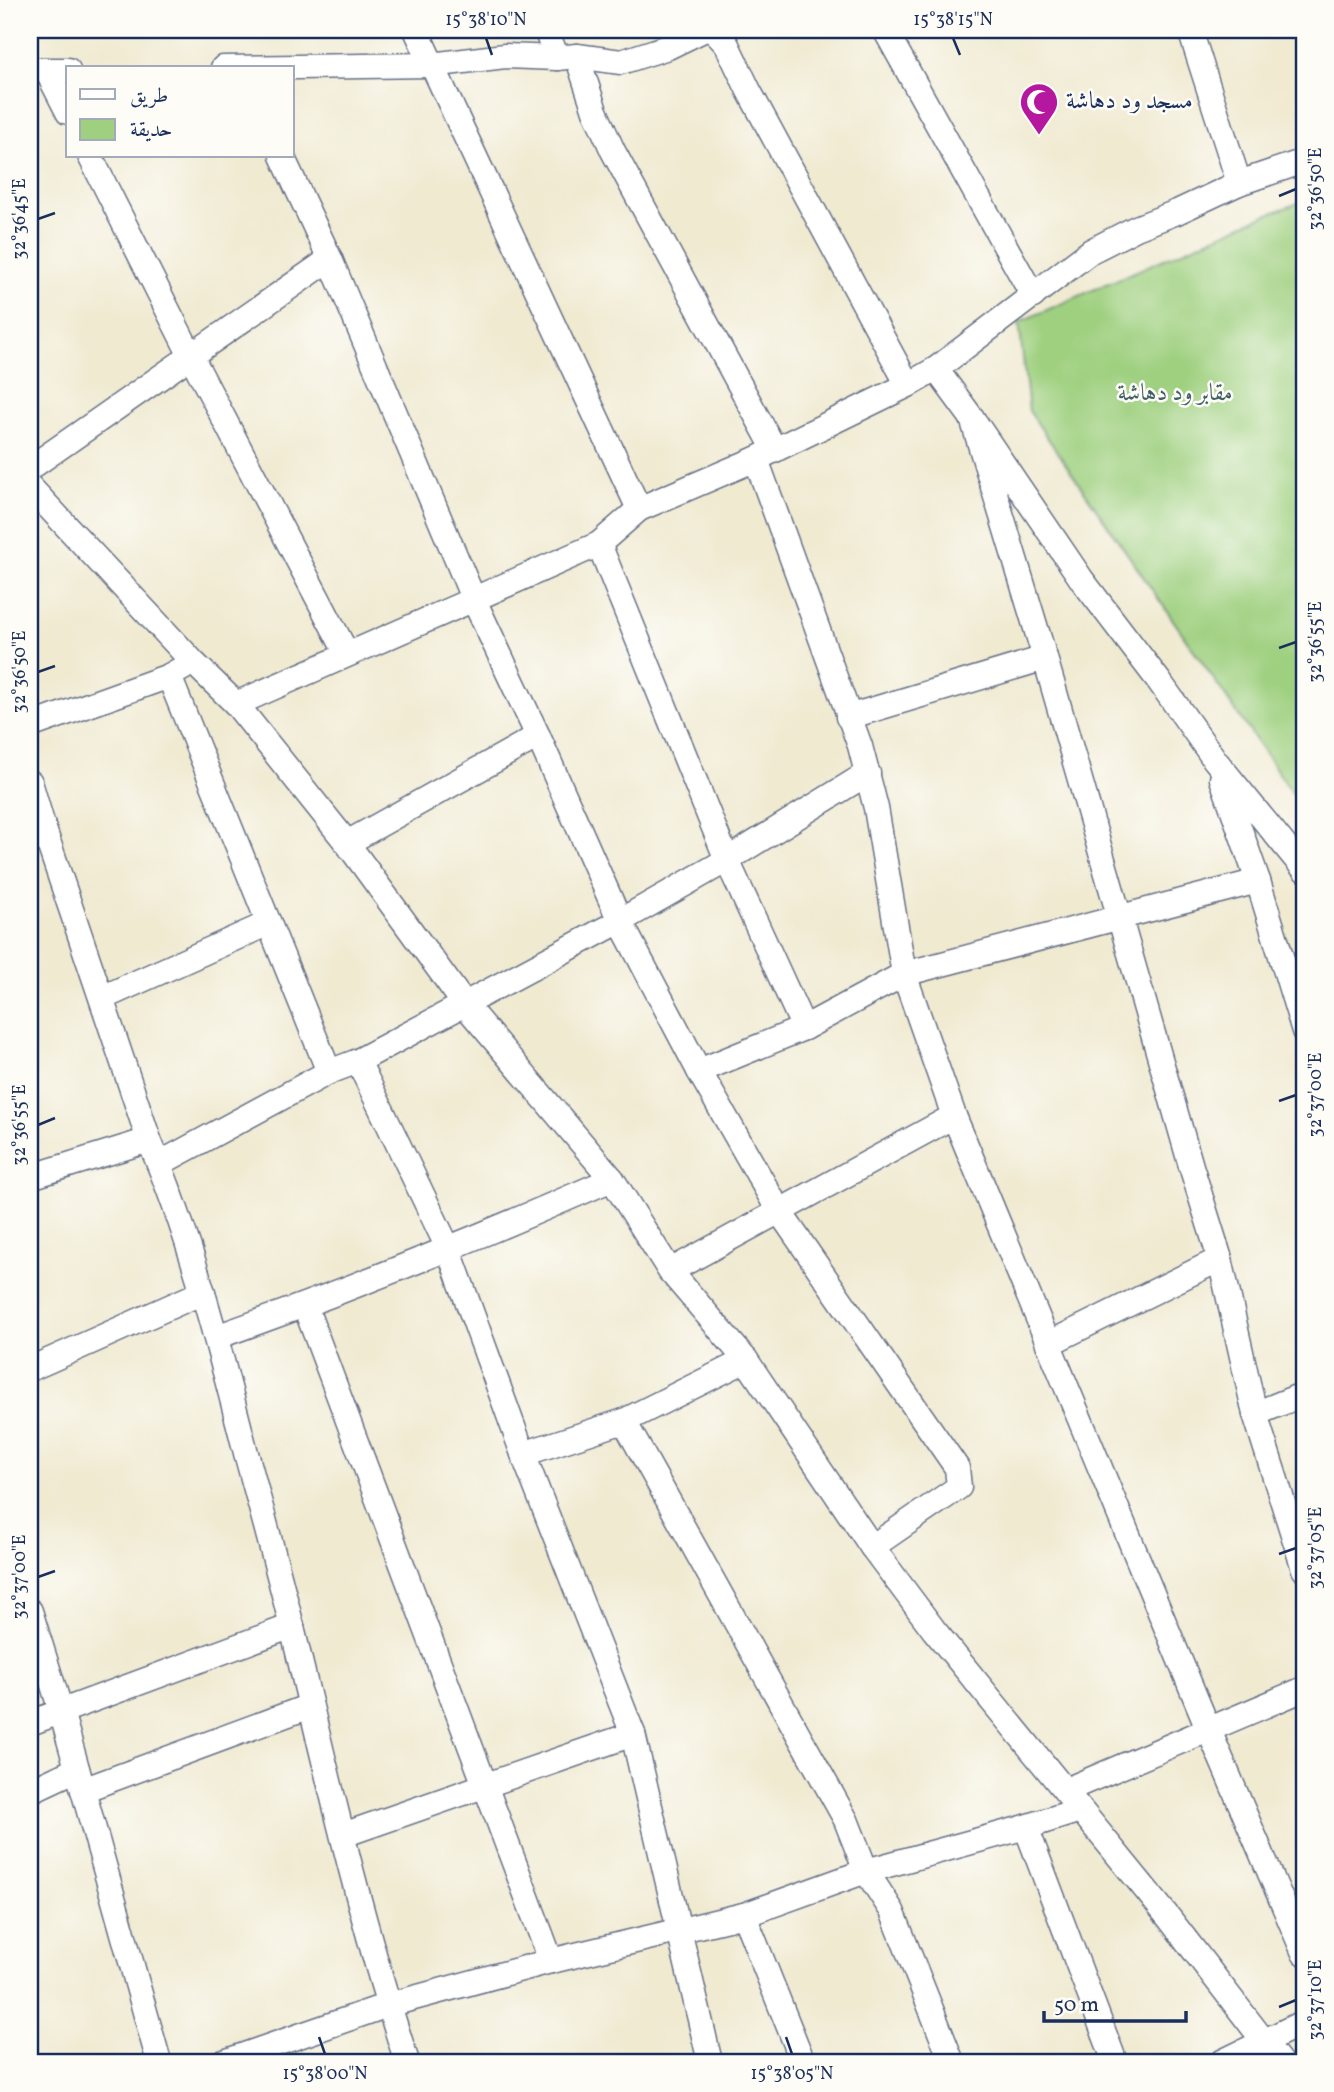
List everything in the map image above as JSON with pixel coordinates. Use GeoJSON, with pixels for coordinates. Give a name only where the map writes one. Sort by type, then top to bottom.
{"type":"FeatureCollection","features":[{"type":"Feature","properties":{"kind":"street"},"geometry":{"type":"LineString","coordinates":[[416,30],[639,509]]}},
{"type":"Feature","properties":{"kind":"street"},"geometry":{"type":"LineString","coordinates":[[546,30],[567,57],[765,454],[868,773],[904,974],[954,1116],[1304,1953]]}},
{"type":"Feature","properties":{"kind":"street"},"geometry":{"type":"LineString","coordinates":[[294,67],[431,65],[505,56],[567,57],[621,62],[668,47],[703,30]]}},
{"type":"Feature","properties":{"kind":"street"},"geometry":{"type":"LineString","coordinates":[[713,30],[727,45],[749,91],[908,385]]}},
{"type":"Feature","properties":{"kind":"street"},"geometry":{"type":"LineString","coordinates":[[885,30],[1033,296]]}},
{"type":"Feature","properties":{"kind":"street"},"geometry":{"type":"LineString","coordinates":[[1189,30],[1239,183]]}},
{"type":"Feature","properties":{"kind":"street"},"geometry":{"type":"LineString","coordinates":[[48,70],[66,109]]}},
{"type":"Feature","properties":{"kind":"street"},"geometry":{"type":"LineString","coordinates":[[91,158],[191,356],[348,654]]}},
{"type":"Feature","properties":{"kind":"street"},"geometry":{"type":"LineString","coordinates":[[283,158],[330,259],[473,598],[621,921],[699,1071],[779,1211],[957,1468],[959,1487],[872,1547]]}},
{"type":"Feature","properties":{"kind":"street"},"geometry":{"type":"LineString","coordinates":[[236,704],[599,544],[639,509],[765,454],[936,369],[1091,251],[1136,228],[1239,183],[1304,161]]}},
{"type":"Feature","properties":{"kind":"street"},"geometry":{"type":"LineString","coordinates":[[30,468],[330,259]]}},
{"type":"Feature","properties":{"kind":"street"},"geometry":{"type":"LineString","coordinates":[[936,369],[1082,580],[1159,681],[1215,761],[1304,869]]}},
{"type":"Feature","properties":{"kind":"street"},"geometry":{"type":"LineString","coordinates":[[972,418],[1045,658],[1220,1259],[1255,1414],[1304,1569]]}},
{"type":"Feature","properties":{"kind":"street"},"geometry":{"type":"LineString","coordinates":[[30,487],[193,662],[236,704],[347,843],[466,1005],[612,1179],[670,1271],[746,1360],[872,1547],[934,1630],[1169,1918],[1280,2062]]}},
{"type":"Feature","properties":{"kind":"street"},"geometry":{"type":"LineString","coordinates":[[599,544],[727,860],[804,1028]]}},
{"type":"Feature","properties":{"kind":"street"},"geometry":{"type":"LineString","coordinates":[[848,717],[1045,658]]}},
{"type":"Feature","properties":{"kind":"street"},"geometry":{"type":"LineString","coordinates":[[30,726],[169,676],[193,662]]}},
{"type":"Feature","properties":{"kind":"street"},"geometry":{"type":"LineString","coordinates":[[169,676],[329,1072]]}},
{"type":"Feature","properties":{"kind":"street"},"geometry":{"type":"LineString","coordinates":[[347,843],[538,736]]}},
{"type":"Feature","properties":{"kind":"street"},"geometry":{"type":"LineString","coordinates":[[1215,761],[1258,881],[1304,1031]]}},
{"type":"Feature","properties":{"kind":"street"},"geometry":{"type":"LineString","coordinates":[[159,1164],[329,1072],[358,1061],[621,921],[727,860],[868,773]]}},
{"type":"Feature","properties":{"kind":"street"},"geometry":{"type":"LineString","coordinates":[[30,782],[36,828],[102,998],[203,1292],[292,1626],[310,1706],[388,2005],[407,2062]]}},
{"type":"Feature","properties":{"kind":"street"},"geometry":{"type":"LineString","coordinates":[[699,1071],[804,1028],[904,974],[1258,881]]}},
{"type":"Feature","properties":{"kind":"street"},"geometry":{"type":"LineString","coordinates":[[102,998],[269,923]]}},
{"type":"Feature","properties":{"kind":"street"},"geometry":{"type":"LineString","coordinates":[[358,1061],[448,1248],[523,1454],[633,1734],[710,2062]]}},
{"type":"Feature","properties":{"kind":"street"},"geometry":{"type":"LineString","coordinates":[[670,1271],[954,1116]]}},
{"type":"Feature","properties":{"kind":"street"},"geometry":{"type":"LineString","coordinates":[[30,1177],[149,1140]]}},
{"type":"Feature","properties":{"kind":"street"},"geometry":{"type":"LineString","coordinates":[[216,1337],[305,1306],[612,1179]]}},
{"type":"Feature","properties":{"kind":"street"},"geometry":{"type":"LineString","coordinates":[[1048,1345],[1220,1259]]}},
{"type":"Feature","properties":{"kind":"street"},"geometry":{"type":"LineString","coordinates":[[30,1369],[203,1292]]}},
{"type":"Feature","properties":{"kind":"street"},"geometry":{"type":"LineString","coordinates":[[305,1306],[551,1961]]}},
{"type":"Feature","properties":{"kind":"street"},"geometry":{"type":"LineString","coordinates":[[523,1454],[624,1421],[746,1360]]}},
{"type":"Feature","properties":{"kind":"street"},"geometry":{"type":"LineString","coordinates":[[1255,1414],[1304,1394]]}},
{"type":"Feature","properties":{"kind":"street"},"geometry":{"type":"LineString","coordinates":[[624,1421],[846,1820],[866,1871],[892,1911],[952,2062]]}},
{"type":"Feature","properties":{"kind":"street"},"geometry":{"type":"LineString","coordinates":[[30,1611],[159,2062]]}},
{"type":"Feature","properties":{"kind":"street"},"geometry":{"type":"LineString","coordinates":[[30,1723],[292,1626]]}},
{"type":"Feature","properties":{"kind":"street"},"geometry":{"type":"LineString","coordinates":[[1066,1790],[1304,1689]]}},
{"type":"Feature","properties":{"kind":"street"},"geometry":{"type":"LineString","coordinates":[[30,1791],[80,1779],[310,1706]]}},
{"type":"Feature","properties":{"kind":"street"},"geometry":{"type":"LineString","coordinates":[[343,1835],[633,1734]]}},
{"type":"Feature","properties":{"kind":"street"},"geometry":{"type":"LineString","coordinates":[[224,2062],[263,2056],[388,2005],[551,1961],[744,1915],[866,1871],[1080,1810]]}},
{"type":"Feature","properties":{"kind":"street"},"geometry":{"type":"LineString","coordinates":[[1026,1827],[1115,2062]]}},
{"type":"Feature","properties":{"kind":"street"},"geometry":{"type":"LineString","coordinates":[[744,1915],[803,2062]]}},
{"type":"Feature","properties":{"kind":"street"},"geometry":{"type":"LineString","coordinates":[[1222,2062],[1304,2022]]}},
{"type":"Feature","properties":{"kind":"green space","name":"مقابر ود دهاشة"},"geometry":{"type":"Polygon","coordinates":[[[1304,201],[1304,810],[1029,411],[1019,322],[1263,216],[1304,201]]]}},
{"type":"Feature","properties":{"kind":"place","name":"مسجد ود دهاشة"},"geometry":{"type":"Point","coordinates":[1039,136]}}]}
